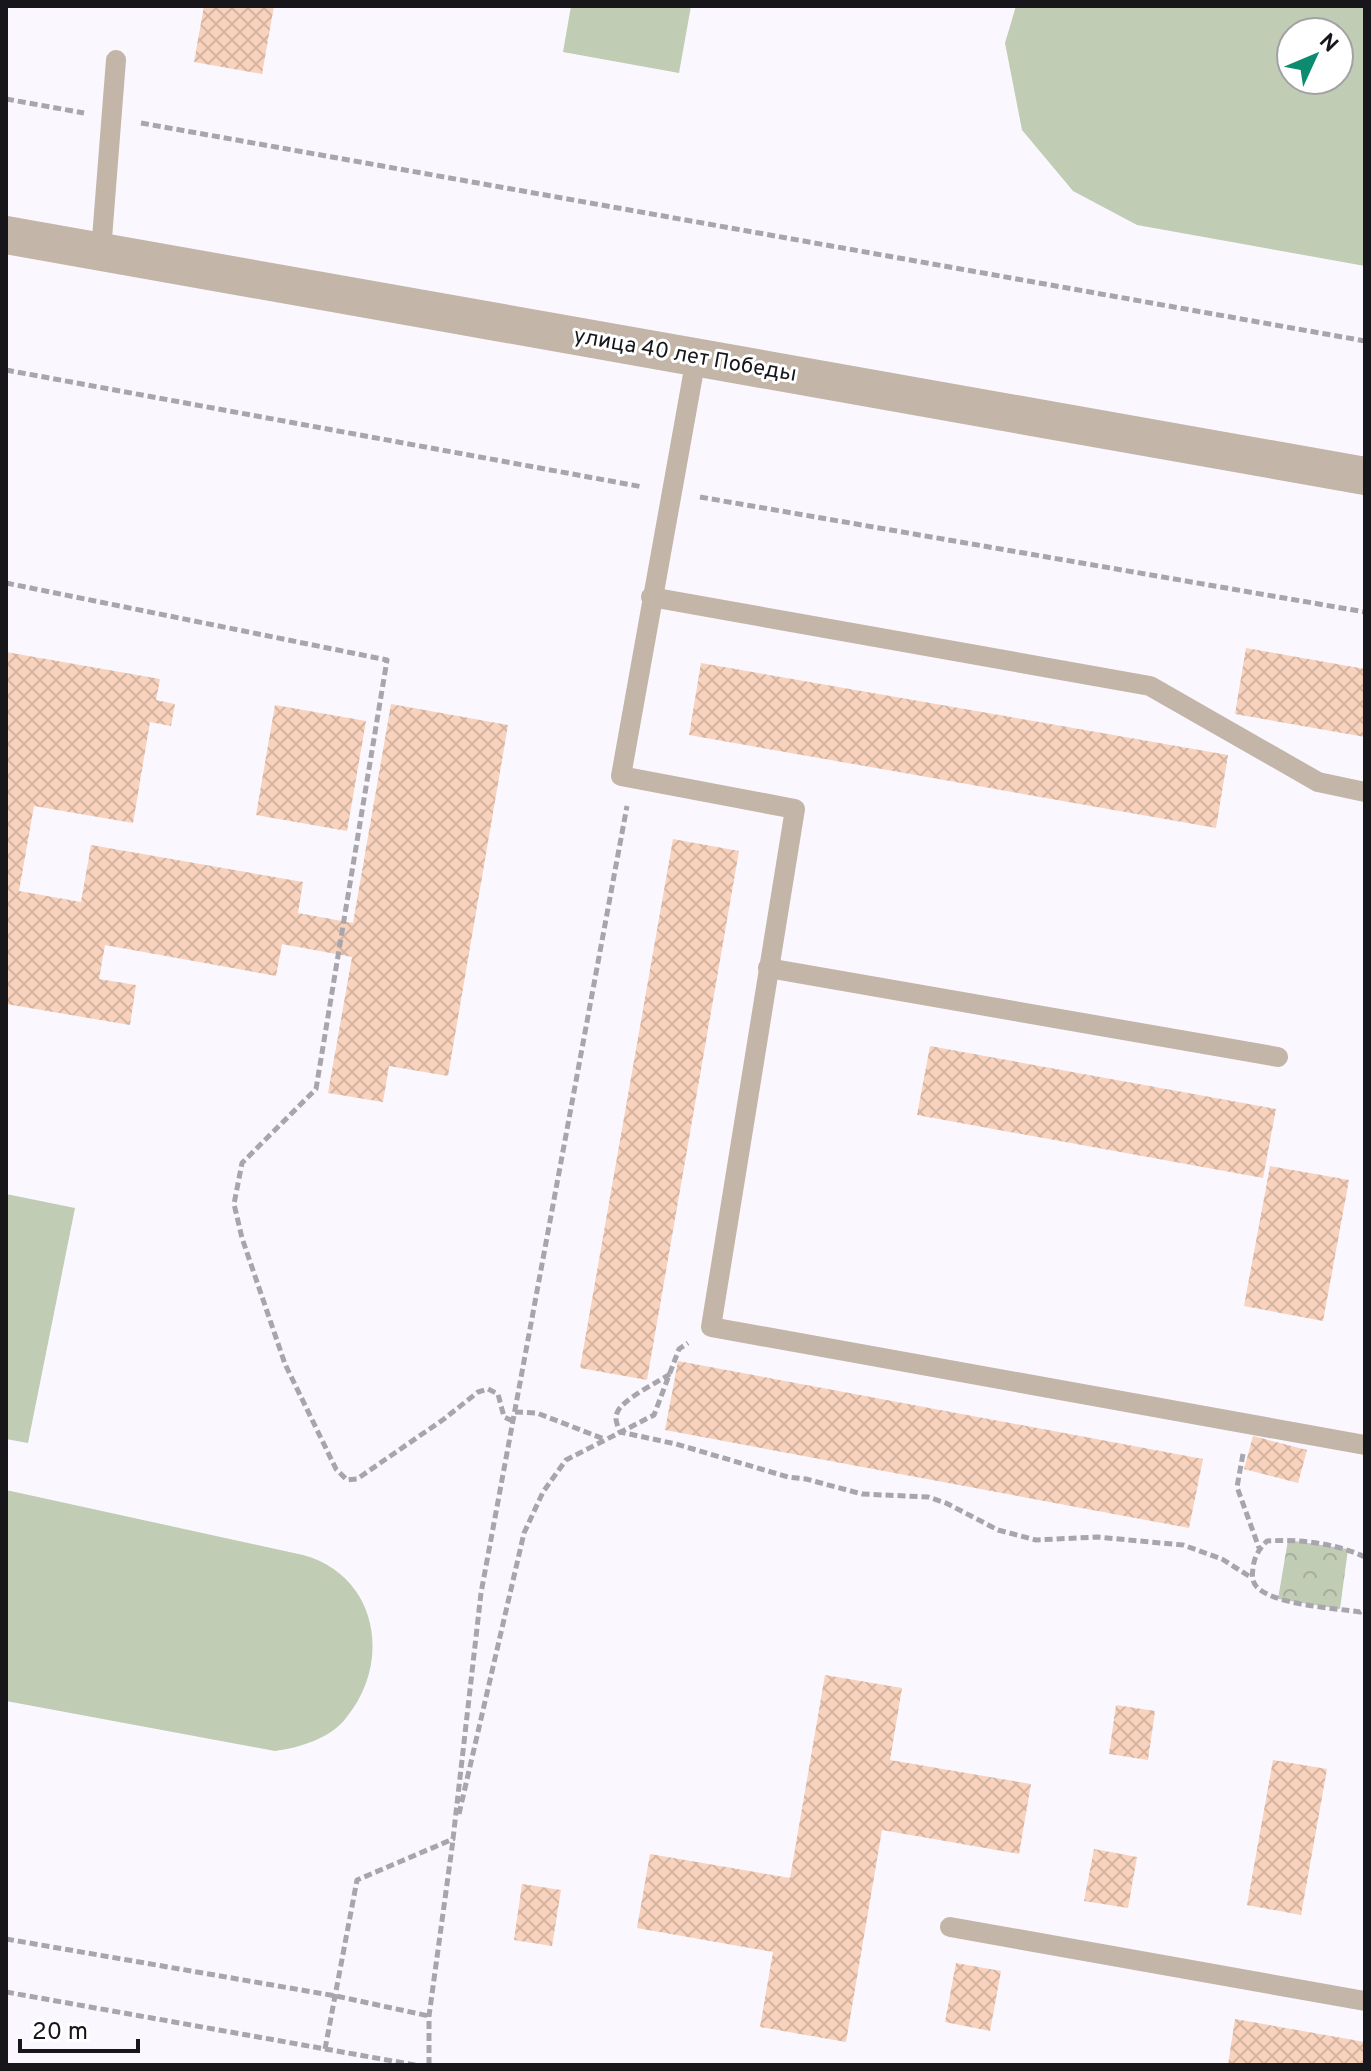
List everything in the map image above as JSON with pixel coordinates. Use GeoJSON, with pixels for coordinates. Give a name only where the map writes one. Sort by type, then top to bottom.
{"type":"FeatureCollection","features":[{"type":"Feature","properties":{"kind":"street","name":"улица 40 лет Победы"},"geometry":{"type":"LineString","coordinates":[[6,235],[1365,476]]}},
{"type":"Feature","properties":{"kind":"lane"},"geometry":{"type":"LineString","coordinates":[[101,251],[116,60]]}},
{"type":"Feature","properties":{"kind":"lane"},"geometry":{"type":"LineString","coordinates":[[696,358],[621,776],[795,809],[711,1327],[1365,1445]]}},
{"type":"Feature","properties":{"kind":"lane"},"geometry":{"type":"LineString","coordinates":[[651,597],[1150,686],[1318,782],[1365,792]]}},
{"type":"Feature","properties":{"kind":"lane"},"geometry":{"type":"LineString","coordinates":[[768,968],[1278,1057]]}},
{"type":"Feature","properties":{"kind":"lane"},"geometry":{"type":"LineString","coordinates":[[950,1927],[1365,1999]]}},
{"type":"Feature","properties":{"kind":"path"},"geometry":{"type":"LineString","coordinates":[[6,99],[1365,341]]}},
{"type":"Feature","properties":{"kind":"path"},"geometry":{"type":"LineString","coordinates":[[6,583],[387,660],[316,1089],[242,1163],[234,1204],[242,1238],[285,1364],[336,1469],[347,1480],[357,1479],[478,1392],[488,1389],[498,1394],[504,1417],[513,1421]]}},
{"type":"Feature","properties":{"kind":"path"},"geometry":{"type":"LineString","coordinates":[[429,2065],[429,2016],[481,1593],[633,778]]}},
{"type":"Feature","properties":{"kind":"path"},"geometry":{"type":"LineString","coordinates":[[453,1839],[524,1533],[543,1492],[559,1468],[574,1454],[654,1415],[679,1349],[711,1327]]}},
{"type":"Feature","properties":{"kind":"path"},"geometry":{"type":"LineString","coordinates":[[671,1373],[623,1404],[617,1413],[616,1424],[620,1431],[862,1494],[928,1497],[955,1507],[998,1530],[1036,1540],[1097,1537],[1183,1545],[1222,1559],[1252,1578],[1257,1587],[1278,1599],[1360,1612],[1365,1609]]}},
{"type":"Feature","properties":{"kind":"path"},"geometry":{"type":"LineString","coordinates":[[515,1412],[537,1413],[604,1439]]}},
{"type":"Feature","properties":{"kind":"path"},"geometry":{"type":"LineString","coordinates":[[1245,1423],[1237,1487],[1259,1548]]}},
{"type":"Feature","properties":{"kind":"path"},"geometry":{"type":"LineString","coordinates":[[1252,1578],[1259,1548],[1267,1541],[1288,1540],[1348,1549],[1365,1557]]}},
{"type":"Feature","properties":{"kind":"path"},"geometry":{"type":"LineString","coordinates":[[325,2049],[357,1880],[453,1839]]}},
{"type":"Feature","properties":{"kind":"path"},"geometry":{"type":"LineString","coordinates":[[6,1939],[336,1996],[429,2016]]}},
{"type":"Feature","properties":{"kind":"path"},"geometry":{"type":"LineString","coordinates":[[6,1992],[415,2065]]}},
{"type":"Feature","properties":{"kind":"green space"},"geometry":{"type":"Polygon","coordinates":[[[571,6],[691,6],[679,73],[563,52],[571,6]]]}},
{"type":"Feature","properties":{"kind":"green space"},"geometry":{"type":"Polygon","coordinates":[[[1016,6],[1365,6],[1365,266],[1137,225],[1073,191],[1022,130],[1005,43],[1016,6]]]}},
{"type":"Feature","properties":{"kind":"green space"},"geometry":{"type":"Polygon","coordinates":[[[6,1194],[75,1208],[28,1443],[6,1439],[6,1194]]]}},
{"type":"Feature","properties":{"kind":"green space"},"geometry":{"type":"Polygon","coordinates":[[[6,1490],[303,1555],[328,1565],[348,1581],[362,1600],[370,1623],[373,1647],[370,1671],[361,1695],[346,1718],[332,1731],[304,1745],[275,1751],[6,1701],[6,1490]]]}},
{"type":"Feature","properties":{"kind":"green space"},"geometry":{"type":"Polygon","coordinates":[[[1288,1540],[1348,1549],[1340,1609],[1278,1599],[1288,1540]]]}},
{"type":"Feature","properties":{"kind":"building"},"geometry":{"type":"Polygon","coordinates":[[[204,6],[274,6],[262,74],[194,62],[204,6]]]}},
{"type":"Feature","properties":{"kind":"building"},"geometry":{"type":"Polygon","coordinates":[[[1246,648],[1365,669],[1365,737],[1235,714],[1246,648]]]}},
{"type":"Feature","properties":{"kind":"building"},"geometry":{"type":"Polygon","coordinates":[[[6,652],[160,679],[156,700],[175,704],[171,726],[150,722],[133,823],[34,806],[19,891],[81,902],[91,845],[303,882],[298,913],[353,923],[391,704],[508,725],[448,1076],[389,1066],[383,1102],[328,1093],[352,957],[282,944],[276,976],[105,945],[99,979],[136,985],[130,1025],[6,1004],[6,652]]]}},
{"type":"Feature","properties":{"kind":"building"},"geometry":{"type":"Polygon","coordinates":[[[701,663],[1228,755],[1216,828],[689,735],[701,663]]]}},
{"type":"Feature","properties":{"kind":"building"},"geometry":{"type":"Polygon","coordinates":[[[275,705],[366,721],[347,831],[256,815],[275,705]]]}},
{"type":"Feature","properties":{"kind":"building"},"geometry":{"type":"Polygon","coordinates":[[[673,839],[739,851],[647,1380],[580,1368],[673,839]]]}},
{"type":"Feature","properties":{"kind":"building"},"geometry":{"type":"Polygon","coordinates":[[[930,1046],[1276,1109],[1263,1178],[917,1115],[930,1046]]]}},
{"type":"Feature","properties":{"kind":"building"},"geometry":{"type":"Polygon","coordinates":[[[1270,1166],[1349,1180],[1323,1321],[1244,1306],[1270,1166]]]}},
{"type":"Feature","properties":{"kind":"building"},"geometry":{"type":"Polygon","coordinates":[[[678,1361],[1203,1459],[1189,1528],[665,1430],[678,1361]]]}},
{"type":"Feature","properties":{"kind":"building"},"geometry":{"type":"Polygon","coordinates":[[[1253,1436],[1307,1450],[1298,1483],[1244,1469],[1253,1436]]]}},
{"type":"Feature","properties":{"kind":"building"},"geometry":{"type":"Polygon","coordinates":[[[825,1675],[902,1688],[890,1760],[1031,1784],[1019,1854],[882,1830],[846,2042],[760,2027],[773,1952],[637,1928],[650,1854],[790,1878],[825,1675]]]}},
{"type":"Feature","properties":{"kind":"building"},"geometry":{"type":"Polygon","coordinates":[[[1116,1705],[1155,1711],[1148,1760],[1109,1754],[1116,1705]]]}},
{"type":"Feature","properties":{"kind":"building"},"geometry":{"type":"Polygon","coordinates":[[[1273,1760],[1327,1769],[1301,1915],[1247,1905],[1273,1760]]]}},
{"type":"Feature","properties":{"kind":"building"},"geometry":{"type":"Polygon","coordinates":[[[1094,1849],[1137,1857],[1128,1908],[1084,1901],[1094,1849]]]}},
{"type":"Feature","properties":{"kind":"building"},"geometry":{"type":"Polygon","coordinates":[[[522,1884],[561,1890],[552,1946],[514,1940],[522,1884]]]}},
{"type":"Feature","properties":{"kind":"building"},"geometry":{"type":"Polygon","coordinates":[[[956,1963],[1001,1971],[990,2031],[945,2022],[956,1963]]]}},
{"type":"Feature","properties":{"kind":"building"},"geometry":{"type":"Polygon","coordinates":[[[1235,2019],[1365,2042],[1365,2065],[1228,2065],[1235,2019]]]}}]}
